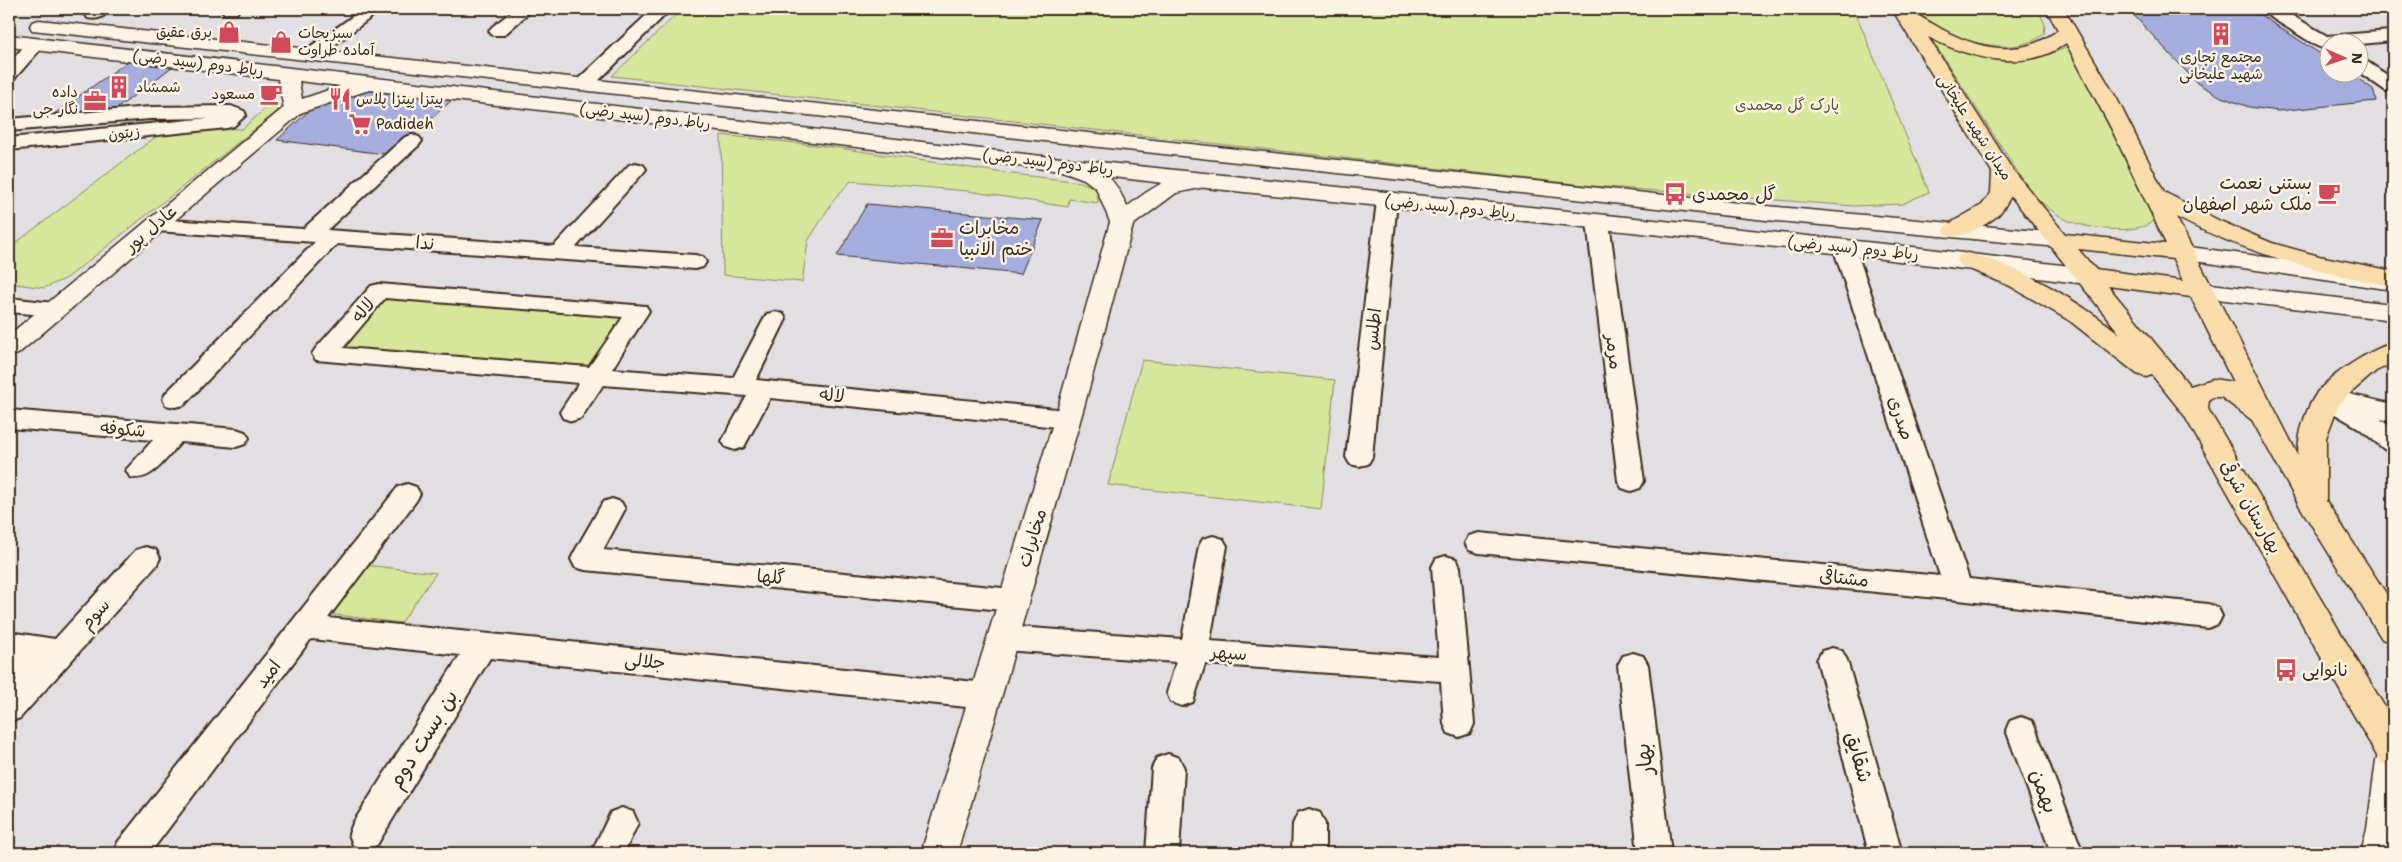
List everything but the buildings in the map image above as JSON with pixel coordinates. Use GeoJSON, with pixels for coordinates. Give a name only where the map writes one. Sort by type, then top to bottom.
{"type":"FeatureCollection","features":[{"type":"Feature","properties":{"kind":"main road"},"geometry":{"type":"LineString","coordinates":[[2055,9],[2069,31],[2157,197],[2182,254],[2264,417],[2312,500],[2393,630]]}},
{"type":"Feature","properties":{"kind":"main road"},"geometry":{"type":"LineString","coordinates":[[1902,11],[1929,32],[1952,42],[1985,51],[2009,54],[2039,52],[2058,42],[2069,31]]}},
{"type":"Feature","properties":{"kind":"main road","name":"میدان شهید علیخانی"},"geometry":{"type":"LineString","coordinates":[[1902,11],[2003,172],[2087,276]]}},
{"type":"Feature","properties":{"kind":"main road","name":"رباط دوم (سید رضی)"},"geometry":{"type":"LineString","coordinates":[[9,22],[1766,213],[2058,240]]}},
{"type":"Feature","properties":{"kind":"main road"},"geometry":{"type":"LineString","coordinates":[[36,44],[64,28]]}},
{"type":"Feature","properties":{"kind":"main road","name":"رباط دوم (سید رضی)"},"geometry":{"type":"LineString","coordinates":[[9,41],[1068,165],[1387,201],[1968,260],[2087,276]]}},
{"type":"Feature","properties":{"kind":"main road"},"geometry":{"type":"LineString","coordinates":[[287,74],[294,109],[368,84]]}},
{"type":"Feature","properties":{"kind":"main road","name":"عادل پور"},"geometry":{"type":"LineString","coordinates":[[9,348],[294,109]]}},
{"type":"Feature","properties":{"kind":"main road"},"geometry":{"type":"LineString","coordinates":[[1068,165],[1088,171],[1100,178],[1109,189],[1122,222],[1165,189],[1182,183],[1206,180]]}},
{"type":"Feature","properties":{"kind":"main road"},"geometry":{"type":"LineString","coordinates":[[1955,230],[1990,210],[2002,193],[2003,172]]}},
{"type":"Feature","properties":{"kind":"main road"},"geometry":{"type":"LineString","coordinates":[[2157,197],[2200,221],[2246,241],[2295,258],[2393,280]]}},
{"type":"Feature","properties":{"kind":"main road"},"geometry":{"type":"LineString","coordinates":[[1766,213],[1776,221],[1779,231],[1773,240]]}},
{"type":"Feature","properties":{"kind":"main road","name":"مخابرات"},"geometry":{"type":"LineString","coordinates":[[939,853],[1067,419],[1122,222]]}},
{"type":"Feature","properties":{"kind":"main road"},"geometry":{"type":"LineString","coordinates":[[2058,240],[2182,254],[2316,273],[2393,280]]}},
{"type":"Feature","properties":{"kind":"main road"},"geometry":{"type":"LineString","coordinates":[[1968,260],[2019,282],[2079,315],[2194,409]]}},
{"type":"Feature","properties":{"kind":"main road"},"geometry":{"type":"LineString","coordinates":[[2316,273],[2288,275],[2283,278],[2284,284],[2295,295],[2332,307]]}},
{"type":"Feature","properties":{"kind":"main road"},"geometry":{"type":"LineString","coordinates":[[2087,276],[2332,307],[2393,312]]}},
{"type":"Feature","properties":{"kind":"main road","name":"بهارستان شرقی"},"geometry":{"type":"LineString","coordinates":[[2087,276],[2194,409],[2393,752]]}},
{"type":"Feature","properties":{"kind":"main road"},"geometry":{"type":"LineString","coordinates":[[2312,500],[2312,438],[2327,398],[2367,365],[2393,352]]}},
{"type":"Feature","properties":{"kind":"main road"},"geometry":{"type":"LineString","coordinates":[[2194,409],[2196,395],[2205,388],[2218,388],[2234,392],[2245,399],[2264,417]]}},
{"type":"Feature","properties":{"kind":"main road"},"geometry":{"type":"LineString","coordinates":[[2327,398],[2393,413]]}},
{"type":"Feature","properties":{"kind":"main road"},"geometry":{"type":"LineString","coordinates":[[2379,853],[2385,829],[2393,760]]}},
{"type":"Feature","properties":{"kind":"street"},"geometry":{"type":"LineString","coordinates":[[310,55],[374,9]]}},
{"type":"Feature","properties":{"kind":"street"},"geometry":{"type":"LineString","coordinates":[[498,31],[525,9]]}},
{"type":"Feature","properties":{"kind":"street"},"geometry":{"type":"LineString","coordinates":[[583,85],[663,9]]}},
{"type":"Feature","properties":{"kind":"street"},"geometry":{"type":"LineString","coordinates":[[2271,9],[2292,9]]}},
{"type":"Feature","properties":{"kind":"street"},"geometry":{"type":"LineString","coordinates":[[2271,9],[2320,40]]}},
{"type":"Feature","properties":{"kind":"street"},"geometry":{"type":"LineString","coordinates":[[2370,39],[2391,36]]}},
{"type":"Feature","properties":{"kind":"street"},"geometry":{"type":"LineString","coordinates":[[9,74],[36,44]]}},
{"type":"Feature","properties":{"kind":"street"},"geometry":{"type":"LineString","coordinates":[[2370,71],[2393,86]]}},
{"type":"Feature","properties":{"kind":"street","name":"زیتون"},"geometry":{"type":"LineString","coordinates":[[9,125],[150,113],[231,112],[237,115],[227,122],[9,144]]}},
{"type":"Feature","properties":{"kind":"street"},"geometry":{"type":"LineString","coordinates":[[309,236],[412,141]]}},
{"type":"Feature","properties":{"kind":"street"},"geometry":{"type":"LineString","coordinates":[[559,253],[636,169]]}},
{"type":"Feature","properties":{"kind":"street","name":"اطلس"},"geometry":{"type":"LineString","coordinates":[[1359,457],[1387,201]]}},
{"type":"Feature","properties":{"kind":"street","name":"مرمر"},"geometry":{"type":"LineString","coordinates":[[1598,222],[1631,481]]}},
{"type":"Feature","properties":{"kind":"street","name":"ندا"},"geometry":{"type":"LineString","coordinates":[[156,225],[695,262]]}},
{"type":"Feature","properties":{"kind":"street"},"geometry":{"type":"LineString","coordinates":[[175,399],[332,237]]}},
{"type":"Feature","properties":{"kind":"street","name":"صدری"},"geometry":{"type":"LineString","coordinates":[[1844,247],[1958,589]]}},
{"type":"Feature","properties":{"kind":"street","name":"لاله"},"geometry":{"type":"LineString","coordinates":[[572,412],[596,376],[638,311],[380,291],[324,354],[596,376],[752,388],[1067,419]]}},
{"type":"Feature","properties":{"kind":"street"},"geometry":{"type":"LineString","coordinates":[[9,305],[55,309]]}},
{"type":"Feature","properties":{"kind":"street"},"geometry":{"type":"LineString","coordinates":[[735,441],[775,319]]}},
{"type":"Feature","properties":{"kind":"street"},"geometry":{"type":"LineString","coordinates":[[2327,398],[2368,422],[2393,443]]}},
{"type":"Feature","properties":{"kind":"street","name":"شکوفه"},"geometry":{"type":"LineString","coordinates":[[9,419],[236,438]]}},
{"type":"Feature","properties":{"kind":"street"},"geometry":{"type":"LineString","coordinates":[[139,470],[175,433]]}},
{"type":"Feature","properties":{"kind":"street","name":"امید"},"geometry":{"type":"LineString","coordinates":[[130,853],[407,494]]}},
{"type":"Feature","properties":{"kind":"street","name":"گلها"},"geometry":{"type":"LineString","coordinates":[[612,509],[584,559],[1014,600]]}},
{"type":"Feature","properties":{"kind":"street","name":"مشتاقی"},"geometry":{"type":"LineString","coordinates":[[1479,543],[1958,589],[2208,616]]}},
{"type":"Feature","properties":{"kind":"street"},"geometry":{"type":"LineString","coordinates":[[1182,693],[1194,651],[1213,546]]}},
{"type":"Feature","properties":{"kind":"street","name":"سوم"},"geometry":{"type":"LineString","coordinates":[[9,709],[146,558]]}},
{"type":"Feature","properties":{"kind":"street"},"geometry":{"type":"LineString","coordinates":[[1446,567],[1459,724]]}},
{"type":"Feature","properties":{"kind":"street","name":"جلالی"},"geometry":{"type":"LineString","coordinates":[[304,627],[986,696]]}},
{"type":"Feature","properties":{"kind":"street","name":"سپهر"},"geometry":{"type":"LineString","coordinates":[[1002,638],[1455,670]]}},
{"type":"Feature","properties":{"kind":"street"},"geometry":{"type":"LineString","coordinates":[[9,644],[52,661]]}},
{"type":"Feature","properties":{"kind":"street","name":"بن بست دوم"},"geometry":{"type":"LineString","coordinates":[[365,834],[482,645]]}},
{"type":"Feature","properties":{"kind":"street","name":"شقایق"},"geometry":{"type":"LineString","coordinates":[[1832,660],[1886,853]]}},
{"type":"Feature","properties":{"kind":"street"},"geometry":{"type":"LineString","coordinates":[[9,666],[52,661]]}},
{"type":"Feature","properties":{"kind":"street","name":"بهار"},"geometry":{"type":"LineString","coordinates":[[1633,665],[1655,853]]}},
{"type":"Feature","properties":{"kind":"street","name":"بهمن"},"geometry":{"type":"LineString","coordinates":[[2022,730],[2066,853]]}},
{"type":"Feature","properties":{"kind":"street"},"geometry":{"type":"LineString","coordinates":[[1162,853],[1168,768]]}},
{"type":"Feature","properties":{"kind":"street"},"geometry":{"type":"LineString","coordinates":[[607,853],[622,823]]}},
{"type":"Feature","properties":{"kind":"green space","name":"پارک گل محمدی"},"geometry":{"type":"Polygon","coordinates":[[[682,9],[1854,9],[1929,192],[1902,204],[1854,206],[1593,186],[612,76],[682,9]]]}},
{"type":"Feature","properties":{"kind":"green space"},"geometry":{"type":"Polygon","coordinates":[[[1916,9],[2038,9],[2045,25],[2044,34],[2032,41],[2019,45],[1993,46],[1963,39],[1948,33],[1934,26],[1916,9]]]}},
{"type":"Feature","properties":{"kind":"green space"},"geometry":{"type":"Polygon","coordinates":[[[1930,37],[2022,59],[2050,54],[2068,47],[2151,205],[2154,221],[2145,226],[2122,230],[2096,228],[2063,218],[2043,204],[2032,194],[1930,37]]]}},
{"type":"Feature","properties":{"kind":"green space"},"geometry":{"type":"Polygon","coordinates":[[[273,102],[278,111],[67,278],[44,288],[9,283],[9,248],[158,135],[219,128],[242,129],[273,102]]]}},
{"type":"Feature","properties":{"kind":"green space"},"geometry":{"type":"Polygon","coordinates":[[[721,135],[833,147],[1004,173],[1081,182],[1098,189],[1098,203],[1069,199],[1068,207],[968,191],[851,181],[835,198],[808,241],[802,282],[723,275],[721,135]]]}},
{"type":"Feature","properties":{"kind":"green space"},"geometry":{"type":"Polygon","coordinates":[[[384,298],[622,316],[588,368],[340,348],[384,298]]]}},
{"type":"Feature","properties":{"kind":"green space"},"geometry":{"type":"Polygon","coordinates":[[[1142,360],[1335,380],[1321,509],[1108,485],[1142,360]]]}},
{"type":"Feature","properties":{"kind":"green space"},"geometry":{"type":"Polygon","coordinates":[[[365,565],[436,573],[401,623],[328,614],[365,565]]]}},
{"type":"Feature","properties":{"kind":"place","name":"برق عقیق"},"geometry":{"type":"Point","coordinates":[229,32]}},
{"type":"Feature","properties":{"kind":"place","name":"مجتمع تجاری شهید علیخانی"},"geometry":{"type":"Point","coordinates":[2221,34]}},
{"type":"Feature","properties":{"kind":"place","name":"سبزیجات آماده طراوت"},"geometry":{"type":"Point","coordinates":[281,42]}},
{"type":"Feature","properties":{"kind":"place","name":"شمشاد"},"geometry":{"type":"Point","coordinates":[119,87]}},
{"type":"Feature","properties":{"kind":"place","name":"مسعود"},"geometry":{"type":"Point","coordinates":[271,94]}},
{"type":"Feature","properties":{"kind":"place","name":"پیتزا پیتزا پلاس"},"geometry":{"type":"Point","coordinates":[340,99]}},
{"type":"Feature","properties":{"kind":"place","name":"داده نگار جی"},"geometry":{"type":"Point","coordinates":[95,101]}},
{"type":"Feature","properties":{"kind":"place","name":"Padideh"},"geometry":{"type":"Point","coordinates":[360,124]}},
{"type":"Feature","properties":{"kind":"place","name":"بستنی نعمت ملک شهر اصفهان"},"geometry":{"type":"Point","coordinates":[2329,193]}},
{"type":"Feature","properties":{"kind":"place","name":"گل محمدی"},"geometry":{"type":"Point","coordinates":[1675,194]}},
{"type":"Feature","properties":{"kind":"place","name":"مخابرات ختم الانبیا"},"geometry":{"type":"Point","coordinates":[942,238]}},
{"type":"Feature","properties":{"kind":"place","name":"نانوایی"},"geometry":{"type":"Point","coordinates":[2286,670]}}]}
